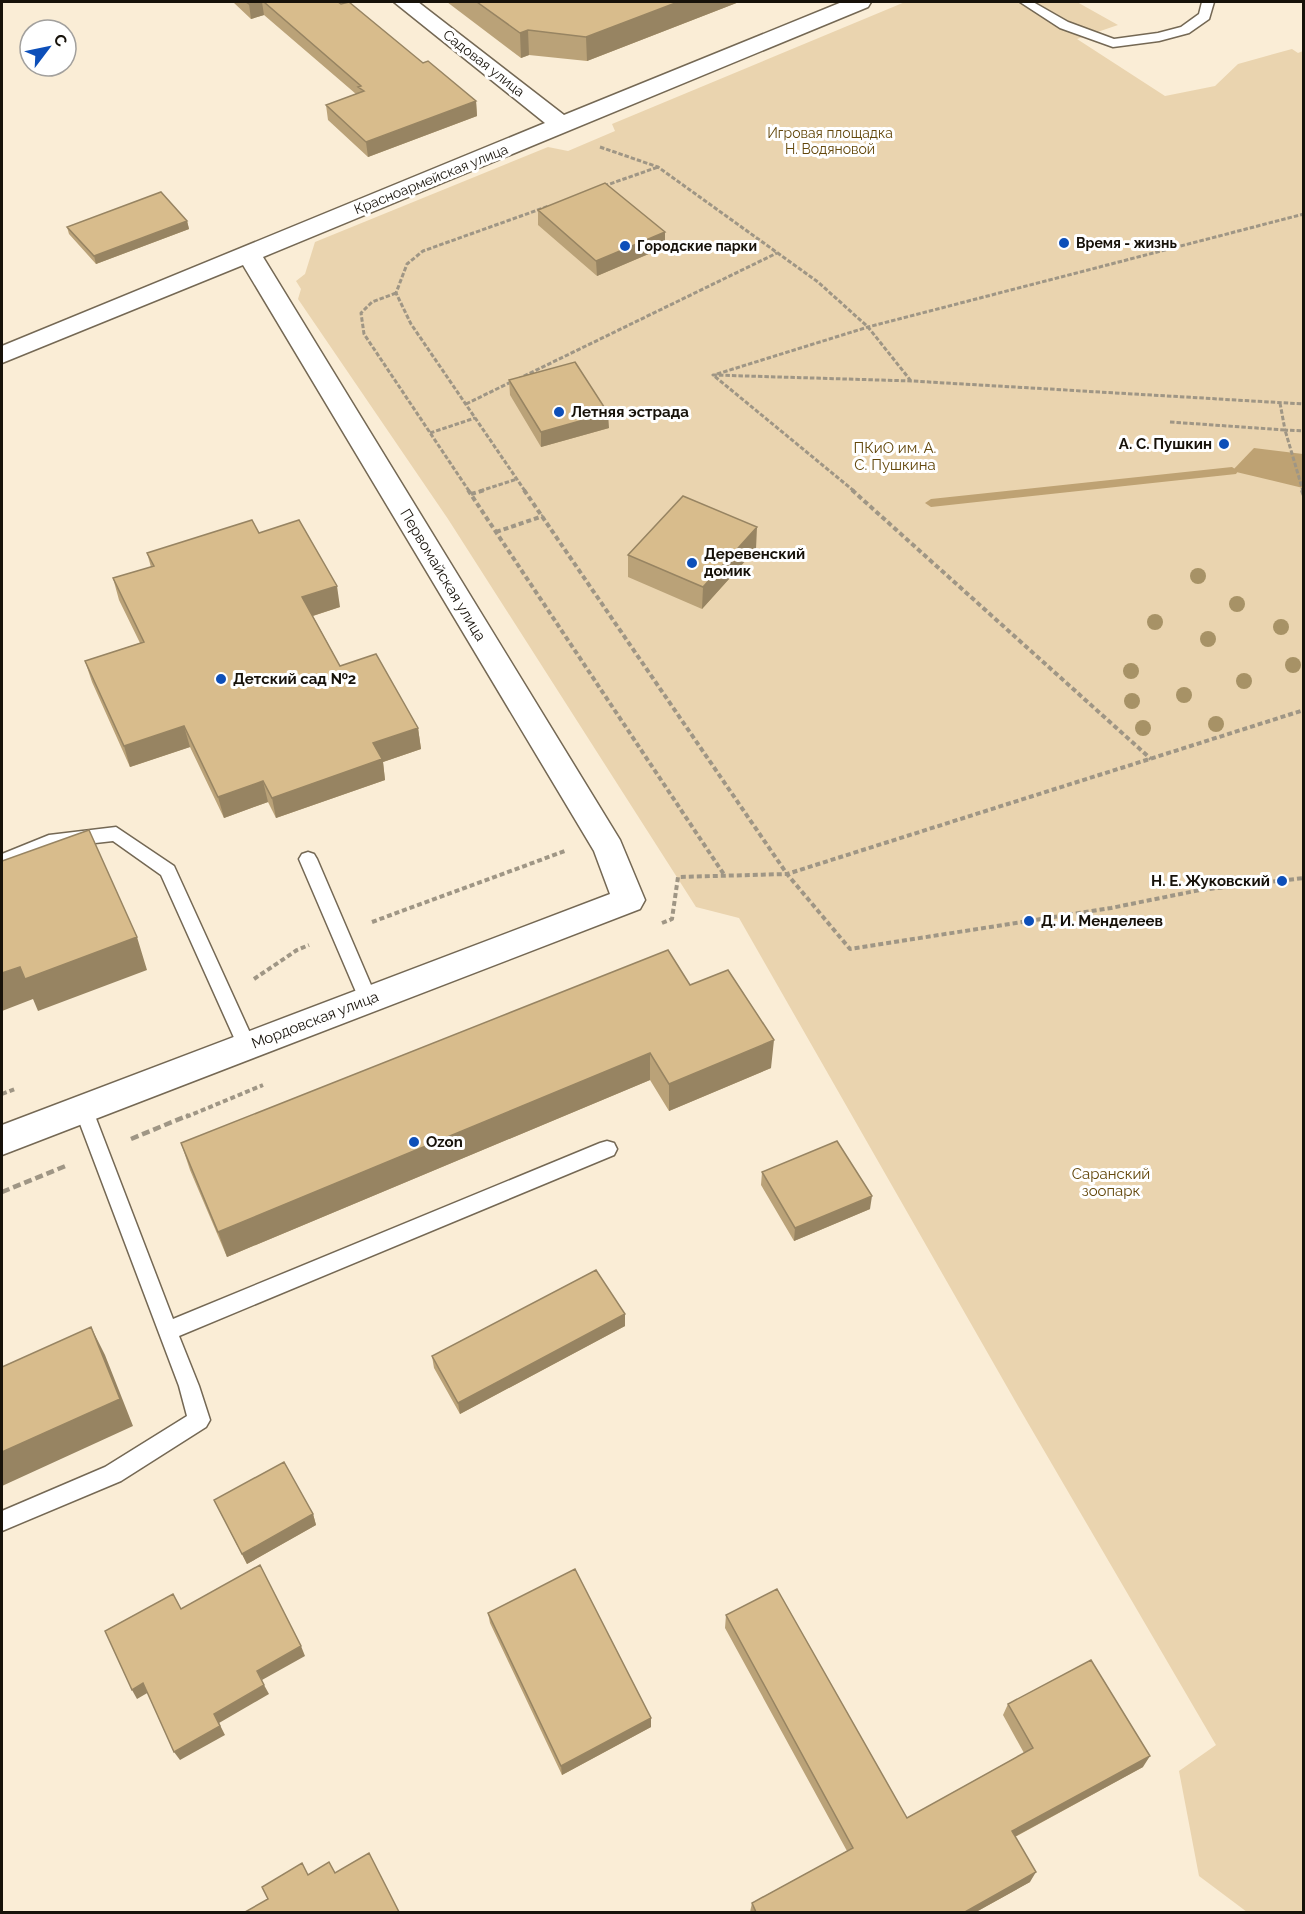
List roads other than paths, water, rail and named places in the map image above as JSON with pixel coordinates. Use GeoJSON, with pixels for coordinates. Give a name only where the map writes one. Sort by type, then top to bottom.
{"type":"FeatureCollection","features":[{"type":"Feature","properties":{"kind":"street","name":"Садовая улица"},"geometry":{"type":"LineString","coordinates":[[405,2],[562,125]]}},
{"type":"Feature","properties":{"kind":"street","name":"Красноармейская улица"},"geometry":{"type":"LineString","coordinates":[[2,355],[860,2]]}},
{"type":"Feature","properties":{"kind":"street","name":"Первомайская улица"},"geometry":{"type":"LineString","coordinates":[[249,254],[609,849],[629,900]]}},
{"type":"Feature","properties":{"kind":"street","name":"Мордовская улица"},"geometry":{"type":"LineString","coordinates":[[2,1140],[629,900]]}},
{"type":"Feature","properties":{"kind":"lane"},"geometry":{"type":"LineString","coordinates":[[1026,2],[1064,24],[1113,43],[1159,38],[1185,30],[1205,16],[1208,2]]}},
{"type":"Feature","properties":{"kind":"lane"},"geometry":{"type":"LineString","coordinates":[[2,861],[49,842],[116,834],[168,871],[247,1046]]}},
{"type":"Feature","properties":{"kind":"lane"},"geometry":{"type":"LineString","coordinates":[[308,859],[368,999]]}},
{"type":"Feature","properties":{"kind":"lane"},"geometry":{"type":"LineString","coordinates":[[2,1521],[113,1474],[199,1420],[189,1386],[166,1331],[83,1108]]}},
{"type":"Feature","properties":{"kind":"lane"},"geometry":{"type":"LineString","coordinates":[[166,1331],[607,1149]]}},
{"type":"Feature","properties":{"kind":"waterway"},"geometry":{"type":"LineString","coordinates":[[931,503],[1232,471]]}},
{"type":"Feature","properties":{"kind":"place","name":"Время - жизнь"},"geometry":{"type":"Point","coordinates":[1064,243]}},
{"type":"Feature","properties":{"kind":"place","name":"Городские парки"},"geometry":{"type":"Point","coordinates":[625,246]}},
{"type":"Feature","properties":{"kind":"place","name":"Летняя эстрада"},"geometry":{"type":"Point","coordinates":[559,412]}},
{"type":"Feature","properties":{"kind":"place","name":"А. С. Пушкин"},"geometry":{"type":"Point","coordinates":[1224,444]}},
{"type":"Feature","properties":{"kind":"place","name":"Деревенский домик"},"geometry":{"type":"Point","coordinates":[692,563]}},
{"type":"Feature","properties":{"kind":"place","name":"Детский сад №2"},"geometry":{"type":"Point","coordinates":[221,679]}},
{"type":"Feature","properties":{"kind":"place","name":"Н. Е. Жуковский"},"geometry":{"type":"Point","coordinates":[1282,881]}},
{"type":"Feature","properties":{"kind":"place","name":"Д. И. Менделеев"},"geometry":{"type":"Point","coordinates":[1029,921]}},
{"type":"Feature","properties":{"kind":"place","name":"Ozon"},"geometry":{"type":"Point","coordinates":[414,1142]}},
{"type":"Feature","properties":{"kind":"park label","name":"Игровая площадка Н. Водяновой"},"geometry":{"type":"Point","coordinates":[830,142]}},
{"type":"Feature","properties":{"kind":"park label","name":"ПКиО им. А. С. Пушкина"},"geometry":{"type":"Point","coordinates":[895,456]}},
{"type":"Feature","properties":{"kind":"park label","name":"Саранский зоопарк"},"geometry":{"type":"Point","coordinates":[1111,1182]}}]}
